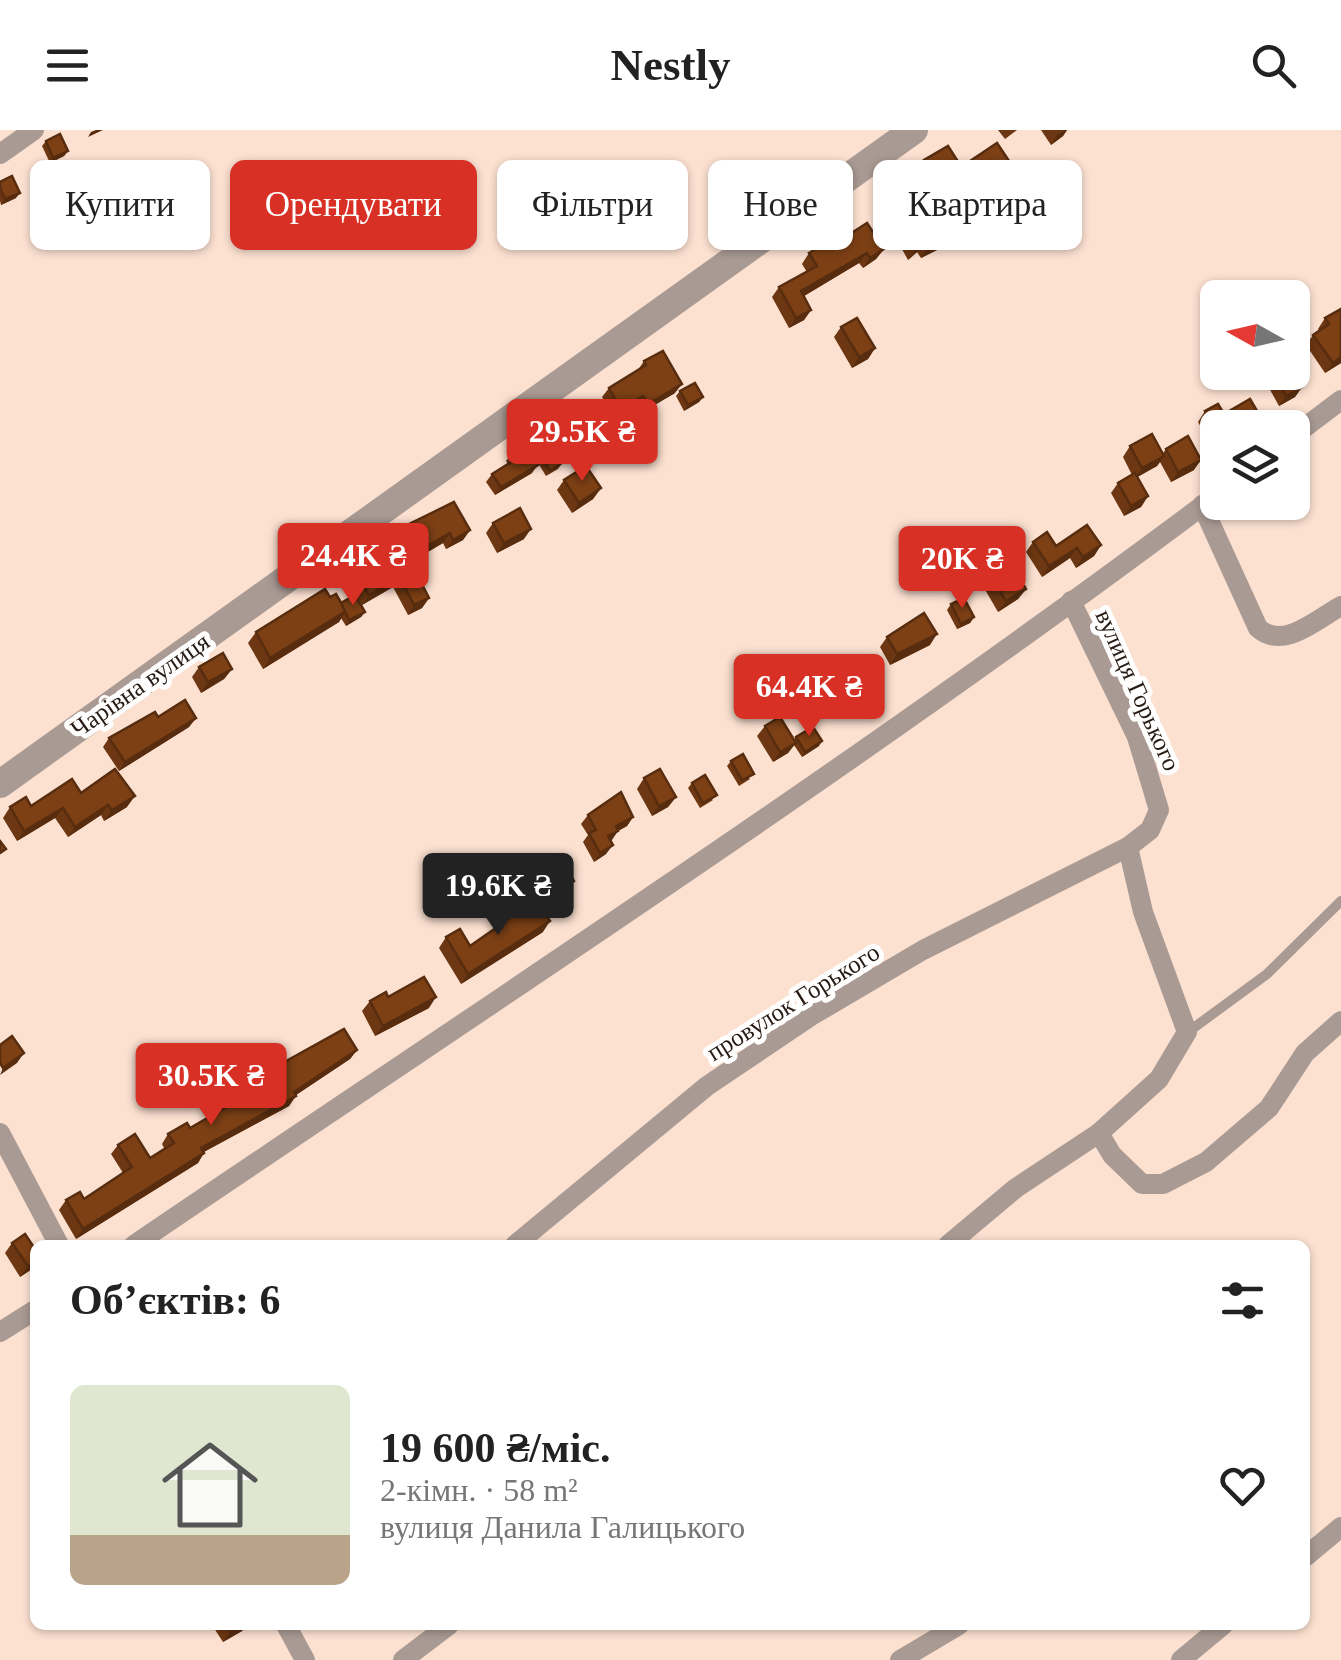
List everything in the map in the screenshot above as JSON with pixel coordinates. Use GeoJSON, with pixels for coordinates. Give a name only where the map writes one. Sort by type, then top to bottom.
{"type":"FeatureCollection","features":[{"type":"Feature","properties":{"kind":"street"},"geometry":{"type":"LineString","coordinates":[[0,154],[34,130]]}},
{"type":"Feature","properties":{"kind":"street","name":"Чарівна вулиця"},"geometry":{"type":"LineString","coordinates":[[0,784],[914,130]]}},
{"type":"Feature","properties":{"kind":"street"},"geometry":{"type":"LineString","coordinates":[[1310,423],[1341,400]]}},
{"type":"Feature","properties":{"kind":"street"},"geometry":{"type":"LineString","coordinates":[[141,1240],[601,928],[1072,601],[1200,506]]}},
{"type":"Feature","properties":{"kind":"street"},"geometry":{"type":"LineString","coordinates":[[1218,520],[1258,628],[1264,634],[1288,636],[1341,606]]}},
{"type":"Feature","properties":{"kind":"street","name":"вулиця Горького"},"geometry":{"type":"LineString","coordinates":[[1072,601],[1137,737],[1155,790],[1159,810],[1150,830],[1128,847]]}},
{"type":"Feature","properties":{"kind":"street"},"geometry":{"type":"LineString","coordinates":[[954,1240],[1016,1188],[1099,1133],[1159,1079],[1187,1032],[1143,912],[1128,847]]}},
{"type":"Feature","properties":{"kind":"street","name":"провулок Горького"},"geometry":{"type":"LineString","coordinates":[[520,1240],[706,1086],[811,1016],[923,950],[1128,847]]}},
{"type":"Feature","properties":{"kind":"street"},"geometry":{"type":"LineString","coordinates":[[1099,1133],[1112,1155],[1142,1184],[1163,1184],[1206,1162],[1269,1108],[1305,1053],[1341,1020]]}},
{"type":"Feature","properties":{"kind":"street"},"geometry":{"type":"LineString","coordinates":[[0,1133],[56,1240]]}},
{"type":"Feature","properties":{"kind":"street"},"geometry":{"type":"LineString","coordinates":[[0,1332],[30,1313]]}},
{"type":"Feature","properties":{"kind":"street"},"geometry":{"type":"LineString","coordinates":[[1310,1552],[1341,1526]]}},
{"type":"Feature","properties":{"kind":"street"},"geometry":{"type":"LineString","coordinates":[[289,1630],[305,1660]]}},
{"type":"Feature","properties":{"kind":"street"},"geometry":{"type":"LineString","coordinates":[[403,1660],[442,1630]]}},
{"type":"Feature","properties":{"kind":"street"},"geometry":{"type":"LineString","coordinates":[[900,1660],[951,1630]]}},
{"type":"Feature","properties":{"kind":"street"},"geometry":{"type":"LineString","coordinates":[[1181,1660],[1217,1630]]}},
{"type":"Feature","properties":{"kind":"lane"},"geometry":{"type":"LineString","coordinates":[[1187,1032],[1267,974],[1341,901]]}},
{"type":"Feature","properties":{"kind":"building"},"geometry":{"type":"Polygon","coordinates":[[[60,134],[68,151],[53,158],[46,141],[60,134]]]}},
{"type":"Feature","properties":{"kind":"building"},"geometry":{"type":"Polygon","coordinates":[[[997,143],[1008,160],[972,160],[997,143]]]}},
{"type":"Feature","properties":{"kind":"building"},"geometry":{"type":"Polygon","coordinates":[[[948,146],[957,160],[924,160],[948,146]]]}},
{"type":"Feature","properties":{"kind":"building"},"geometry":{"type":"Polygon","coordinates":[[[12,176],[20,193],[5,199],[0,182],[12,176]]]}},
{"type":"Feature","properties":{"kind":"building"},"geometry":{"type":"Polygon","coordinates":[[[867,223],[873,232],[873,250],[882,250],[870,258],[867,253],[801,291],[811,310],[796,318],[779,287],[817,266],[809,253],[814,250],[853,250],[853,232],[867,223]]]}},
{"type":"Feature","properties":{"kind":"building"},"geometry":{"type":"Polygon","coordinates":[[[1341,309],[1341,357],[1333,363],[1313,335],[1329,324],[1325,318],[1341,309]]]}},
{"type":"Feature","properties":{"kind":"building"},"geometry":{"type":"Polygon","coordinates":[[[857,318],[875,348],[859,357],[841,327],[857,318]]]}},
{"type":"Feature","properties":{"kind":"building"},"geometry":{"type":"Polygon","coordinates":[[[663,351],[682,384],[648,404],[643,396],[621,409],[609,388],[663,351]]]}},
{"type":"Feature","properties":{"kind":"building"},"geometry":{"type":"Polygon","coordinates":[[[695,383],[703,397],[688,405],[680,391],[695,383]]]}},
{"type":"Feature","properties":{"kind":"building"},"geometry":{"type":"Polygon","coordinates":[[[1250,399],[1256,410],[1231,410],[1250,399]]]}},
{"type":"Feature","properties":{"kind":"building"},"geometry":{"type":"Polygon","coordinates":[[[1152,434],[1164,456],[1142,468],[1130,446],[1152,434]]]}},
{"type":"Feature","properties":{"kind":"building"},"geometry":{"type":"Polygon","coordinates":[[[1188,436],[1200,461],[1178,472],[1166,449],[1188,436]]]}},
{"type":"Feature","properties":{"kind":"building"},"geometry":{"type":"Polygon","coordinates":[[[526,444],[538,465],[501,487],[492,474],[516,459],[512,453],[526,444]]]}},
{"type":"Feature","properties":{"kind":"building"},"geometry":{"type":"Polygon","coordinates":[[[551,445],[562,463],[550,471],[539,453],[551,445]]]}},
{"type":"Feature","properties":{"kind":"building"},"geometry":{"type":"Polygon","coordinates":[[[586,466],[601,488],[579,503],[564,480],[586,466]]]}},
{"type":"Feature","properties":{"kind":"building"},"geometry":{"type":"Polygon","coordinates":[[[1135,473],[1148,496],[1131,506],[1118,483],[1135,473]]]}},
{"type":"Feature","properties":{"kind":"building"},"geometry":{"type":"Polygon","coordinates":[[[454,502],[470,530],[453,540],[450,533],[408,557],[429,598],[414,605],[400,577],[369,595],[351,565],[407,538],[401,528],[454,502]]]}},
{"type":"Feature","properties":{"kind":"building"},"geometry":{"type":"Polygon","coordinates":[[[520,508],[531,529],[504,543],[493,523],[520,508]]]}},
{"type":"Feature","properties":{"kind":"building"},"geometry":{"type":"Polygon","coordinates":[[[1087,525],[1101,545],[1083,557],[1077,548],[1049,566],[1033,542],[1047,532],[1056,546],[1087,525]]]}},
{"type":"Feature","properties":{"kind":"building"},"geometry":{"type":"Polygon","coordinates":[[[1005,550],[1026,589],[1006,601],[983,563],[1005,550]]]}},
{"type":"Feature","properties":{"kind":"building"},"geometry":{"type":"Polygon","coordinates":[[[325,589],[330,597],[336,594],[346,611],[270,658],[256,632],[325,589]]]}},
{"type":"Feature","properties":{"kind":"building"},"geometry":{"type":"Polygon","coordinates":[[[355,595],[365,612],[349,620],[341,603],[355,595]]]}},
{"type":"Feature","properties":{"kind":"building"},"geometry":{"type":"Polygon","coordinates":[[[964,598],[974,617],[961,624],[951,604],[964,598]]]}},
{"type":"Feature","properties":{"kind":"building"},"geometry":{"type":"Polygon","coordinates":[[[924,613],[937,634],[897,654],[887,637],[924,613]]]}},
{"type":"Feature","properties":{"kind":"building"},"geometry":{"type":"Polygon","coordinates":[[[223,653],[232,669],[208,682],[199,667],[223,653]]]}},
{"type":"Feature","properties":{"kind":"building"},"geometry":{"type":"Polygon","coordinates":[[[867,659],[883,691],[870,698],[854,665],[867,659]]]}},
{"type":"Feature","properties":{"kind":"building"},"geometry":{"type":"Polygon","coordinates":[[[185,700],[196,718],[125,762],[109,738],[155,712],[158,717],[185,700]]]}},
{"type":"Feature","properties":{"kind":"building"},"geometry":{"type":"Polygon","coordinates":[[[780,717],[796,743],[780,752],[765,726],[780,717]]]}},
{"type":"Feature","properties":{"kind":"building"},"geometry":{"type":"Polygon","coordinates":[[[813,727],[822,741],[805,752],[796,737],[813,727]]]}},
{"type":"Feature","properties":{"kind":"building"},"geometry":{"type":"Polygon","coordinates":[[[743,754],[754,774],[742,780],[731,761],[743,754]]]}},
{"type":"Feature","properties":{"kind":"building"},"geometry":{"type":"Polygon","coordinates":[[[115,769],[135,796],[112,810],[108,805],[75,827],[63,808],[24,831],[10,807],[26,797],[31,806],[72,779],[81,793],[115,769]]]}},
{"type":"Feature","properties":{"kind":"building"},"geometry":{"type":"Polygon","coordinates":[[[660,769],[676,797],[659,806],[644,778],[660,769]]]}},
{"type":"Feature","properties":{"kind":"building"},"geometry":{"type":"Polygon","coordinates":[[[705,775],[717,795],[703,803],[692,783],[705,775]]]}},
{"type":"Feature","properties":{"kind":"building"},"geometry":{"type":"Polygon","coordinates":[[[621,792],[633,817],[616,826],[618,831],[608,836],[613,845],[600,853],[589,833],[596,830],[588,815],[621,792]]]}},
{"type":"Feature","properties":{"kind":"building"},"geometry":{"type":"Polygon","coordinates":[[[561,857],[574,881],[559,890],[546,866],[561,857]]]}},
{"type":"Feature","properties":{"kind":"building"},"geometry":{"type":"Polygon","coordinates":[[[536,900],[550,921],[468,974],[446,937],[460,929],[470,946],[536,900]]]}},
{"type":"Feature","properties":{"kind":"building"},"geometry":{"type":"Polygon","coordinates":[[[424,977],[436,997],[383,1026],[370,1001],[386,992],[388,997],[424,977]]]}},
{"type":"Feature","properties":{"kind":"building"},"geometry":{"type":"Polygon","coordinates":[[[344,1029],[357,1050],[294,1092],[296,1096],[201,1148],[204,1153],[83,1229],[66,1200],[80,1192],[84,1199],[132,1167],[118,1145],[135,1134],[150,1158],[174,1143],[168,1134],[187,1123],[190,1128],[228,1106],[225,1100],[261,1075],[344,1029]]]}},
{"type":"Feature","properties":{"kind":"building"},"geometry":{"type":"Polygon","coordinates":[[[12,1036],[24,1053],[3,1068],[0,1045],[12,1036]]]}},
{"type":"Feature","properties":{"kind":"building"},"geometry":{"type":"Polygon","coordinates":[[[25,1234],[30,1242],[30,1265],[28,1266],[12,1243],[25,1234]]]}}]}
